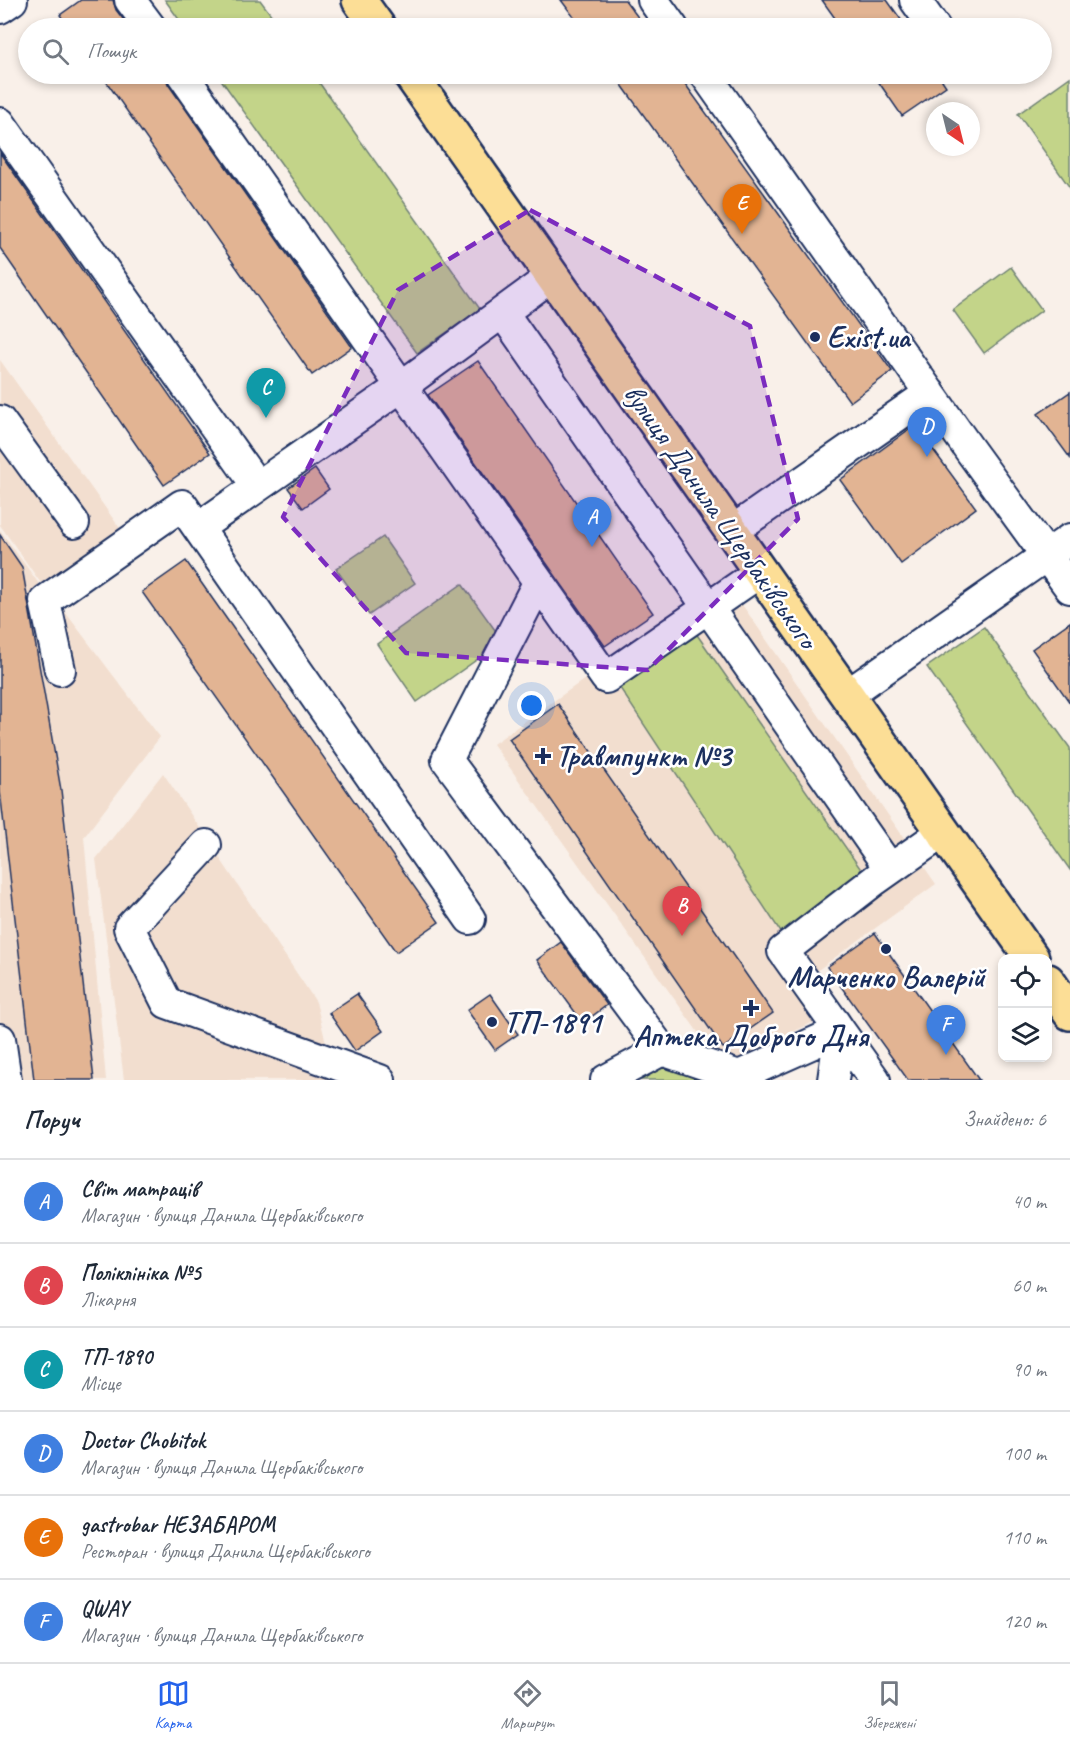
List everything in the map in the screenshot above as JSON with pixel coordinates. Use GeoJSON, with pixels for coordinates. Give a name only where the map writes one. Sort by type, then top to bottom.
{"type":"FeatureCollection","features":[{"type":"Feature","properties":{"kind":"main road"},"geometry":{"type":"LineString","coordinates":[[359,0],[372,18]]}},
{"type":"Feature","properties":{"kind":"main road","name":"вулиця Данила Щербаківського"},"geometry":{"type":"LineString","coordinates":[[417,84],[1029,954]]}},
{"type":"Feature","properties":{"kind":"main road"},"geometry":{"type":"LineString","coordinates":[[1052,988],[1070,1013]]}},
{"type":"Feature","properties":{"kind":"lane"},"geometry":{"type":"LineString","coordinates":[[0,8],[12,0]]}},
{"type":"Feature","properties":{"kind":"lane"},"geometry":{"type":"LineString","coordinates":[[130,0],[143,18]]}},
{"type":"Feature","properties":{"kind":"lane"},"geometry":{"type":"LineString","coordinates":[[653,0],[666,18]]}},
{"type":"Feature","properties":{"kind":"lane"},"geometry":{"type":"LineString","coordinates":[[915,0],[928,18]]}},
{"type":"Feature","properties":{"kind":"lane"},"geometry":{"type":"LineString","coordinates":[[189,84],[606,678],[760,572]]}},
{"type":"Feature","properties":{"kind":"lane"},"geometry":{"type":"LineString","coordinates":[[712,84],[930,393],[1058,547],[1070,588]]}},
{"type":"Feature","properties":{"kind":"lane"},"geometry":{"type":"LineString","coordinates":[[0,123],[257,486]]}},
{"type":"Feature","properties":{"kind":"lane"},"geometry":{"type":"LineString","coordinates":[[198,528],[402,386],[552,276]]}},
{"type":"Feature","properties":{"kind":"lane"},"geometry":{"type":"LineString","coordinates":[[503,313],[890,869]]}},
{"type":"Feature","properties":{"kind":"lane"},"geometry":{"type":"LineString","coordinates":[[732,531],[930,393]]}},
{"type":"Feature","properties":{"kind":"lane"},"geometry":{"type":"LineString","coordinates":[[0,421],[74,523]]}},
{"type":"Feature","properties":{"kind":"lane"},"geometry":{"type":"LineString","coordinates":[[60,670],[45,601],[182,505],[471,919]]}},
{"type":"Feature","properties":{"kind":"lane"},"geometry":{"type":"LineString","coordinates":[[847,695],[1058,547]]}},
{"type":"Feature","properties":{"kind":"lane"},"geometry":{"type":"LineString","coordinates":[[538,583],[447,760],[662,1050],[739,1076],[840,1031]]}},
{"type":"Feature","properties":{"kind":"lane"},"geometry":{"type":"LineString","coordinates":[[875,1080],[783,951],[890,869],[943,832]]}},
{"type":"Feature","properties":{"kind":"lane"},"geometry":{"type":"LineString","coordinates":[[206,845],[129,928],[166,1003],[380,1080]]}},
{"type":"Feature","properties":{"kind":"lane"},"geometry":{"type":"LineString","coordinates":[[833,1080],[840,1031]]}},
{"type":"Feature","properties":{"kind":"lane"},"geometry":{"type":"LineString","coordinates":[[0,1039],[6,1080]]}},
{"type":"Feature","properties":{"kind":"lane"},"geometry":{"type":"LineString","coordinates":[[606,1080],[662,1050]]}},
{"type":"Feature","properties":{"kind":"highlighted area"},"geometry":{"type":"Polygon","coordinates":[[[530,210],[750,326],[798,519],[648,670],[406,653],[283,517],[398,290],[530,210]]]}},
{"type":"Feature","properties":{"kind":"shaded area"},"geometry":{"type":"Polygon","coordinates":[[[0,360],[124,534],[45,589],[0,525],[0,360]]]}},
{"type":"Feature","properties":{"kind":"shaded area"},"geometry":{"type":"Polygon","coordinates":[[[0,530],[42,588],[53,596],[160,737],[84,837],[106,1080],[0,1080],[0,530]]]}},
{"type":"Feature","properties":{"kind":"shaded area"},"geometry":{"type":"Polygon","coordinates":[[[725,580],[936,884],[800,983],[824,1017],[722,1066],[493,744],[725,580]]]}},
{"type":"Feature","properties":{"kind":"shaded area"},"geometry":{"type":"Polygon","coordinates":[[[163,773],[316,1002],[335,1080],[124,1080],[96,859],[163,773]]]}},
{"type":"Feature","properties":{"kind":"green space"},"geometry":{"type":"Polygon","coordinates":[[[165,0],[260,0],[274,18],[178,18],[165,0]]]}},
{"type":"Feature","properties":{"kind":"green space"},"geometry":{"type":"Polygon","coordinates":[[[1070,77],[1070,188],[1018,114],[1070,77]]]}},
{"type":"Feature","properties":{"kind":"green space"},"geometry":{"type":"Polygon","coordinates":[[[224,84],[320,84],[480,309],[417,353],[224,84]]]}},
{"type":"Feature","properties":{"kind":"green space"},"geometry":{"type":"Polygon","coordinates":[[[1011,267],[1042,310],[984,353],[953,310],[1011,267]]]}},
{"type":"Feature","properties":{"kind":"green space"},"geometry":{"type":"Polygon","coordinates":[[[383,537],[415,583],[369,615],[336,569],[383,537]]]}},
{"type":"Feature","properties":{"kind":"green space"},"geometry":{"type":"Polygon","coordinates":[[[462,584],[503,641],[417,702],[377,644],[462,584]]]}},
{"type":"Feature","properties":{"kind":"green space"},"geometry":{"type":"Polygon","coordinates":[[[984,627],[1070,748],[1070,870],[927,667],[984,627]]]}},
{"type":"Feature","properties":{"kind":"green space"},"geometry":{"type":"Polygon","coordinates":[[[693,629],[867,878],[786,940],[616,682],[693,629]]]}},
{"type":"Feature","properties":{"kind":"green space"},"geometry":{"type":"Polygon","coordinates":[[[660,1063],[720,1080],[628,1080],[660,1063]]]}},
{"type":"Feature","properties":{"kind":"building"},"geometry":{"type":"Polygon","coordinates":[[[81,0],[113,0],[116,10],[122,18],[62,18],[60,15],[81,0]]]}},
{"type":"Feature","properties":{"kind":"building"},"geometry":{"type":"Polygon","coordinates":[[[561,0],[625,0],[638,18],[574,18],[561,0]]]}},
{"type":"Feature","properties":{"kind":"building"},"geometry":{"type":"Polygon","coordinates":[[[822,0],[887,0],[900,18],[835,18],[822,0]]]}},
{"type":"Feature","properties":{"kind":"building"},"geometry":{"type":"Polygon","coordinates":[[[108,84],[168,84],[352,347],[312,375],[108,84]]]}},
{"type":"Feature","properties":{"kind":"building"},"geometry":{"type":"Polygon","coordinates":[[[621,84],[685,84],[892,371],[850,402],[621,84]]]}},
{"type":"Feature","properties":{"kind":"building"},"geometry":{"type":"Polygon","coordinates":[[[880,84],[945,84],[946,86],[902,116],[880,84]]]}},
{"type":"Feature","properties":{"kind":"building"},"geometry":{"type":"Polygon","coordinates":[[[0,153],[210,453],[164,485],[0,248],[0,153]]]}},
{"type":"Feature","properties":{"kind":"building"},"geometry":{"type":"Polygon","coordinates":[[[478,361],[653,613],[605,646],[428,395],[478,361]]]}},
{"type":"Feature","properties":{"kind":"building"},"geometry":{"type":"Polygon","coordinates":[[[1070,392],[1070,458],[1038,414],[1070,392]]]}},
{"type":"Feature","properties":{"kind":"building"},"geometry":{"type":"Polygon","coordinates":[[[915,425],[976,508],[901,564],[840,480],[915,425]]]}},
{"type":"Feature","properties":{"kind":"building"},"geometry":{"type":"Polygon","coordinates":[[[315,469],[329,489],[303,508],[288,488],[315,469]]]}},
{"type":"Feature","properties":{"kind":"building"},"geometry":{"type":"Polygon","coordinates":[[[0,535],[22,567],[61,790],[94,1080],[34,1080],[0,791],[0,535]]]}},
{"type":"Feature","properties":{"kind":"building"},"geometry":{"type":"Polygon","coordinates":[[[186,561],[439,922],[396,952],[142,592],[186,561]]]}},
{"type":"Feature","properties":{"kind":"building"},"geometry":{"type":"Polygon","coordinates":[[[1070,622],[1070,703],[1032,649],[1070,622]]]}},
{"type":"Feature","properties":{"kind":"building"},"geometry":{"type":"Polygon","coordinates":[[[558,704],[773,1013],[723,1048],[509,739],[558,704]]]}},
{"type":"Feature","properties":{"kind":"building"},"geometry":{"type":"Polygon","coordinates":[[[875,933],[979,1080],[908,1080],[827,967],[875,933]]]}},
{"type":"Feature","properties":{"kind":"building"},"geometry":{"type":"Polygon","coordinates":[[[561,942],[607,1005],[583,1023],[537,960],[561,942]]]}},
{"type":"Feature","properties":{"kind":"building"},"geometry":{"type":"Polygon","coordinates":[[[357,994],[383,1031],[355,1051],[329,1013],[357,994]]]}},
{"type":"Feature","properties":{"kind":"building","name":"ТП-1891"},"geometry":{"type":"Polygon","coordinates":[[[490,994],[518,1034],[495,1050],[467,1010],[490,994]]]}},
{"type":"Feature","properties":{"kind":"place","name":"gastrobar НЕЗАБАРОМ"},"geometry":{"type":"Point","coordinates":[742,234]}},
{"type":"Feature","properties":{"kind":"place","name":"Exist.ua"},"geometry":{"type":"Point","coordinates":[815,337]}},
{"type":"Feature","properties":{"kind":"place","name":"ТП-1890"},"geometry":{"type":"Point","coordinates":[266,418]}},
{"type":"Feature","properties":{"kind":"place","name":"Doctor Chobitok"},"geometry":{"type":"Point","coordinates":[927,457]}},
{"type":"Feature","properties":{"kind":"place","name":"Світ матраців"},"geometry":{"type":"Point","coordinates":[592,547]}},
{"type":"Feature","properties":{"kind":"place","name":"Травмпункт №3"},"geometry":{"type":"Point","coordinates":[543,756]}},
{"type":"Feature","properties":{"kind":"place","name":"Поліклініка №5"},"geometry":{"type":"Point","coordinates":[682,936]}},
{"type":"Feature","properties":{"kind":"place","name":"Марченко Валерій"},"geometry":{"type":"Point","coordinates":[886,949]}},
{"type":"Feature","properties":{"kind":"place","name":"Аптека Доброго Дня"},"geometry":{"type":"Point","coordinates":[751,1008]}},
{"type":"Feature","properties":{"kind":"place","name":"ТП-1891"},"geometry":{"type":"Point","coordinates":[492,1022]}},
{"type":"Feature","properties":{"kind":"place","name":"QWAY"},"geometry":{"type":"Point","coordinates":[946,1055]}}]}
